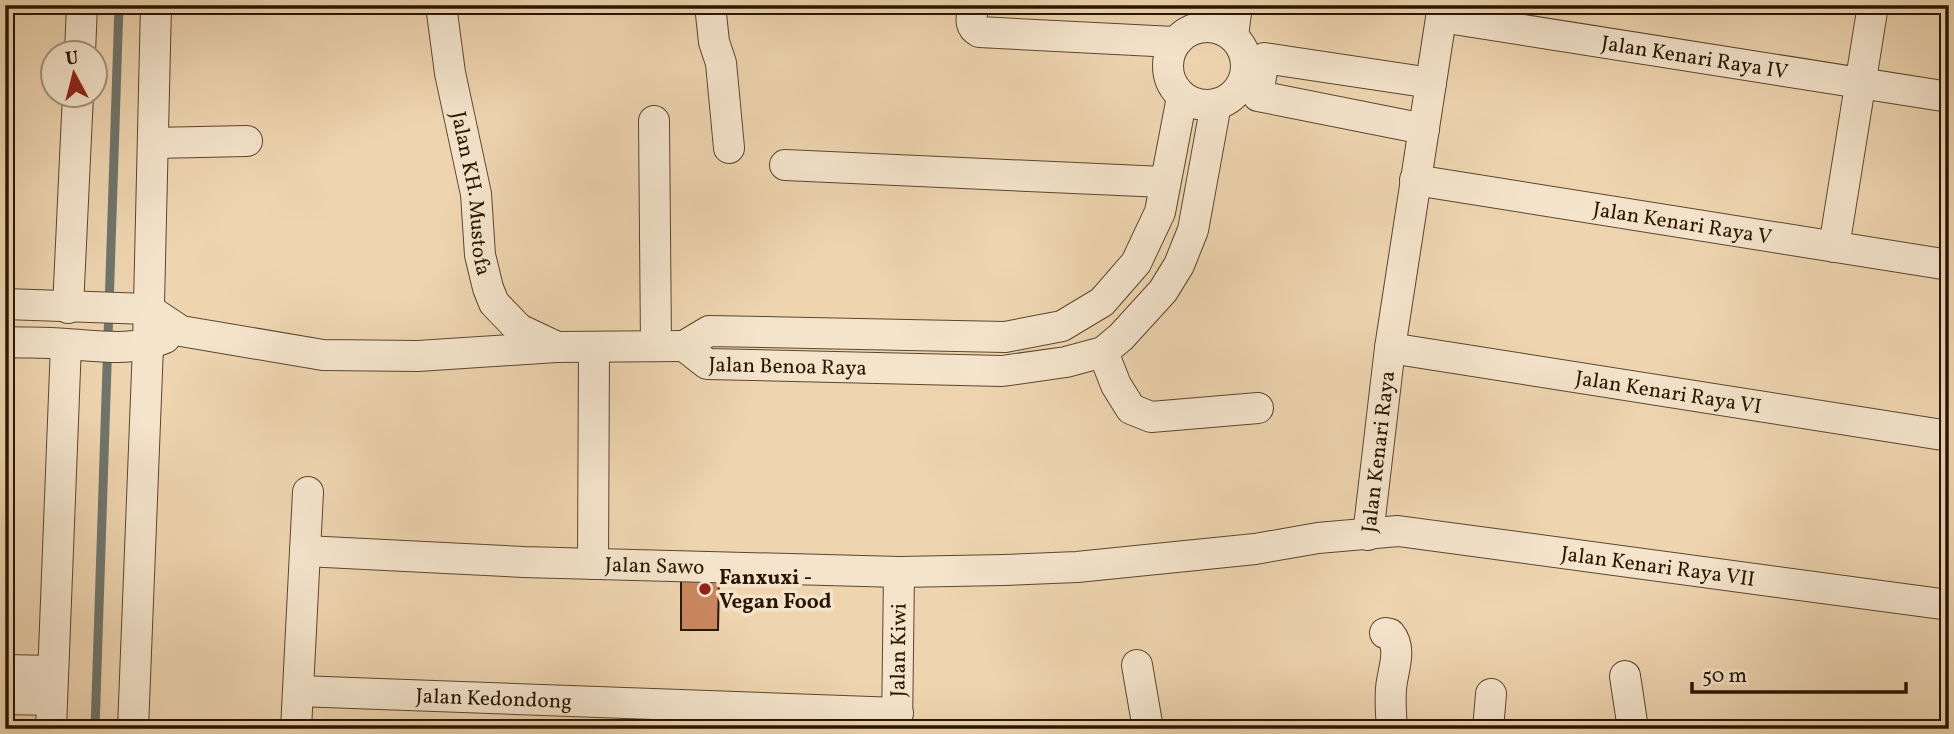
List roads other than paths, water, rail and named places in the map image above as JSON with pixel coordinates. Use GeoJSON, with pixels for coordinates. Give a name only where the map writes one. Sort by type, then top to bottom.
{"type":"FeatureCollection","features":[{"type":"Feature","properties":{"kind":"street"},"geometry":{"type":"LineString","coordinates":[[81,38],[82,5]]}},
{"type":"Feature","properties":{"kind":"street"},"geometry":{"type":"LineString","coordinates":[[133,729],[141,308],[153,143],[156,5]]}},
{"type":"Feature","properties":{"kind":"street","name":"Jalan KH. Mustofa"},"geometry":{"type":"LineString","coordinates":[[441,5],[450,73],[476,194],[480,255],[488,288],[494,303],[519,329],[556,346]]}},
{"type":"Feature","properties":{"kind":"street"},"geometry":{"type":"LineString","coordinates":[[710,5],[714,42],[721,63],[729,148]]}},
{"type":"Feature","properties":{"kind":"street"},"geometry":{"type":"LineString","coordinates":[[973,5],[971,23],[973,29],[979,32],[1186,26],[1212,27],[1233,36],[1244,48],[1246,62],[1244,78],[1236,92],[1216,104],[1198,104],[1182,97],[1170,81],[1167,61],[1186,26]]}},
{"type":"Feature","properties":{"kind":"street"},"geometry":{"type":"LineString","coordinates":[[1233,36],[1237,5]]}},
{"type":"Feature","properties":{"kind":"street"},"geometry":{"type":"LineString","coordinates":[[1834,247],[1873,5]]}},
{"type":"Feature","properties":{"kind":"street","name":"Jalan Kenari Raya IV"},"geometry":{"type":"LineString","coordinates":[[1442,11],[1949,97]]}},
{"type":"Feature","properties":{"kind":"street","name":"Jalan Kenari Raya"},"geometry":{"type":"LineString","coordinates":[[1004,570],[1077,567],[1255,549],[1318,538],[1368,535],[1390,348],[1442,11]]}},
{"type":"Feature","properties":{"kind":"street"},"geometry":{"type":"LineString","coordinates":[[1423,129],[1258,96],[1264,58],[1431,83]]}},
{"type":"Feature","properties":{"kind":"street","name":"Jalan Benoa Raya"},"geometry":{"type":"LineString","coordinates":[[670,346],[709,331],[1005,337],[1062,326],[1102,302],[1136,263],[1160,212],[1182,97]]}},
{"type":"Feature","properties":{"kind":"street","name":"Jalan Benoa Raya"},"geometry":{"type":"LineString","coordinates":[[670,346],[707,364],[1002,372],[1066,362],[1103,352],[1121,337],[1163,291],[1179,265],[1193,230],[1216,104]]}},
{"type":"Feature","properties":{"kind":"street"},"geometry":{"type":"LineString","coordinates":[[78,108],[81,308]]}},
{"type":"Feature","properties":{"kind":"street"},"geometry":{"type":"LineString","coordinates":[[5,304],[141,308],[181,331],[323,355],[418,356],[556,346],[670,346],[654,121]]}},
{"type":"Feature","properties":{"kind":"street"},"geometry":{"type":"LineString","coordinates":[[153,143],[247,141]]}},
{"type":"Feature","properties":{"kind":"street"},"geometry":{"type":"LineString","coordinates":[[785,165],[1164,182]]}},
{"type":"Feature","properties":{"kind":"street","name":"Jalan Kenari Raya V"},"geometry":{"type":"LineString","coordinates":[[1415,180],[1949,265]]}},
{"type":"Feature","properties":{"kind":"street"},"geometry":{"type":"LineString","coordinates":[[5,342],[141,346],[181,331]]}},
{"type":"Feature","properties":{"kind":"street"},"geometry":{"type":"LineString","coordinates":[[52,700],[78,345]]}},
{"type":"Feature","properties":{"kind":"street"},"geometry":{"type":"LineString","coordinates":[[593,564],[594,347]]}},
{"type":"Feature","properties":{"kind":"street","name":"Jalan Kenari Raya VI"},"geometry":{"type":"LineString","coordinates":[[1390,348],[1949,436]]}},
{"type":"Feature","properties":{"kind":"street"},"geometry":{"type":"LineString","coordinates":[[1103,352],[1116,385],[1130,409],[1151,417],[1258,408]]}},
{"type":"Feature","properties":{"kind":"street"},"geometry":{"type":"LineString","coordinates":[[296,729],[308,492]]}},
{"type":"Feature","properties":{"kind":"street","name":"Jalan Kenari Raya VII"},"geometry":{"type":"LineString","coordinates":[[1368,535],[1398,531],[1460,538],[1949,605]]}},
{"type":"Feature","properties":{"kind":"street","name":"Jalan Sawo"},"geometry":{"type":"LineString","coordinates":[[305,551],[593,564],[899,572],[1004,570]]}},
{"type":"Feature","properties":{"kind":"street","name":"Jalan Kiwi"},"geometry":{"type":"LineString","coordinates":[[897,721],[899,572]]}},
{"type":"Feature","properties":{"kind":"street"},"geometry":{"type":"LineString","coordinates":[[1385,633],[1391,634],[1396,643],[1391,689],[1392,729]]}},
{"type":"Feature","properties":{"kind":"street"},"geometry":{"type":"LineString","coordinates":[[1137,665],[1148,729]]}},
{"type":"Feature","properties":{"kind":"street"},"geometry":{"type":"LineString","coordinates":[[5,670],[52,700]]}},
{"type":"Feature","properties":{"kind":"street"},"geometry":{"type":"LineString","coordinates":[[1625,676],[1633,729]]}},
{"type":"Feature","properties":{"kind":"street","name":"Jalan Kedondong"},"geometry":{"type":"LineString","coordinates":[[298,691],[897,721]]}},
{"type":"Feature","properties":{"kind":"street"},"geometry":{"type":"LineString","coordinates":[[1488,729],[1491,694]]}},
{"type":"Feature","properties":{"kind":"street"},"geometry":{"type":"LineString","coordinates":[[5,699],[52,700]]}},
{"type":"Feature","properties":{"kind":"waterway"},"geometry":{"type":"LineString","coordinates":[[95,729],[119,5]]}},
{"type":"Feature","properties":{"kind":"place","name":"Fanxuxi - Vegan Food"},"geometry":{"type":"Point","coordinates":[705,589]}}]}
